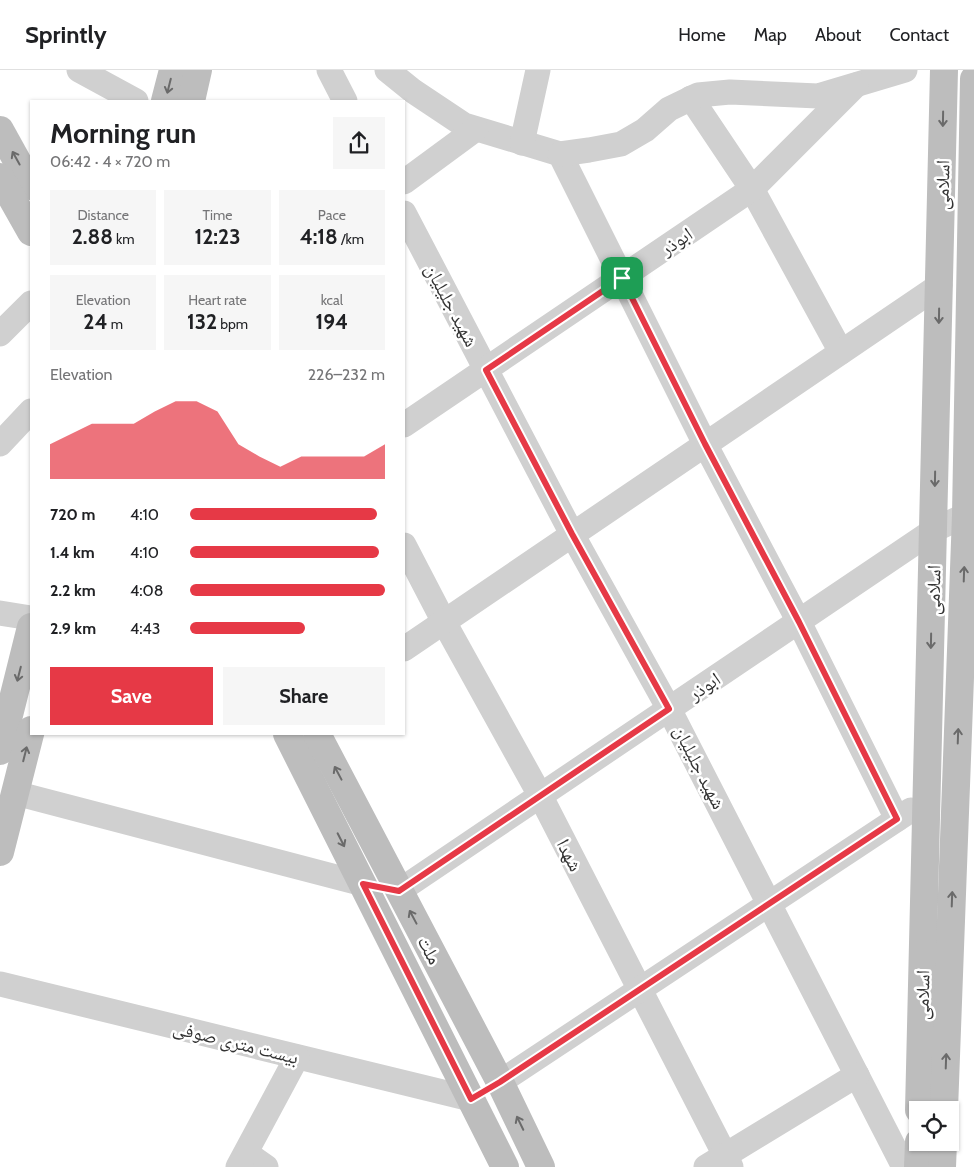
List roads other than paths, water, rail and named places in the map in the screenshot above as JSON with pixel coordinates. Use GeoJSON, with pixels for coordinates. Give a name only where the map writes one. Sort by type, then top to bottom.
{"type":"FeatureCollection","features":[{"type":"Feature","properties":{"kind":"street"},"geometry":{"type":"LineString","coordinates":[[79,70],[134,100]]}},
{"type":"Feature","properties":{"kind":"street"},"geometry":{"type":"LineString","coordinates":[[165,100],[173,70]]}},
{"type":"Feature","properties":{"kind":"street"},"geometry":{"type":"LineString","coordinates":[[190,100],[198,70]]}},
{"type":"Feature","properties":{"kind":"street"},"geometry":{"type":"LineString","coordinates":[[329,70],[344,100]]}},
{"type":"Feature","properties":{"kind":"street"},"geometry":{"type":"LineString","coordinates":[[387,70],[413,91],[464,125],[560,154],[621,144],[645,130],[669,109],[698,95],[730,92],[818,96],[905,70]]}},
{"type":"Feature","properties":{"kind":"street"},"geometry":{"type":"LineString","coordinates":[[522,143],[538,70]]}},
{"type":"Feature","properties":{"kind":"street","name":"اسلامی"},"geometry":{"type":"LineString","coordinates":[[920,1101],[944,70]]}},
{"type":"Feature","properties":{"kind":"street","name":"اسلامی"},"geometry":{"type":"LineString","coordinates":[[944,1101],[970,515],[974,79]]}},
{"type":"Feature","properties":{"kind":"street","name":"ابوذر"},"geometry":{"type":"LineString","coordinates":[[405,424],[752,189],[856,86]]}},
{"type":"Feature","properties":{"kind":"street"},"geometry":{"type":"LineString","coordinates":[[692,98],[752,189],[841,352]]}},
{"type":"Feature","properties":{"kind":"street"},"geometry":{"type":"LineString","coordinates":[[405,181],[476,128]]}},
{"type":"Feature","properties":{"kind":"street"},"geometry":{"type":"LineString","coordinates":[[0,130],[30,184]]}},
{"type":"Feature","properties":{"kind":"street"},"geometry":{"type":"LineString","coordinates":[[560,154],[705,444],[799,622],[897,819]]}},
{"type":"Feature","properties":{"kind":"street"},"geometry":{"type":"LineString","coordinates":[[0,176],[30,230]]}},
{"type":"Feature","properties":{"kind":"street","name":"شهید جلیلیان"},"geometry":{"type":"LineString","coordinates":[[405,215],[572,534],[669,709],[904,1167]]}},
{"type":"Feature","properties":{"kind":"street"},"geometry":{"type":"LineString","coordinates":[[405,648],[940,285]]}},
{"type":"Feature","properties":{"kind":"street"},"geometry":{"type":"LineString","coordinates":[[0,334],[30,304]]}},
{"type":"Feature","properties":{"kind":"street"},"geometry":{"type":"LineString","coordinates":[[0,444],[30,412]]}},
{"type":"Feature","properties":{"kind":"street","name":"ابوذر"},"geometry":{"type":"LineString","coordinates":[[399,891],[934,530],[970,515]]}},
{"type":"Feature","properties":{"kind":"street","name":"شهدا"},"geometry":{"type":"LineString","coordinates":[[405,548],[540,797],[640,990],[721,1163]]}},
{"type":"Feature","properties":{"kind":"street"},"geometry":{"type":"LineString","coordinates":[[0,613],[30,618]]}},
{"type":"Feature","properties":{"kind":"street"},"geometry":{"type":"LineString","coordinates":[[0,751],[30,631]]}},
{"type":"Feature","properties":{"kind":"street"},"geometry":{"type":"LineString","coordinates":[[0,852],[30,734]]}},
{"type":"Feature","properties":{"kind":"street","name":"ملت"},"geometry":{"type":"LineString","coordinates":[[288,735],[505,1167]]}},
{"type":"Feature","properties":{"kind":"street","name":"ملت"},"geometry":{"type":"LineString","coordinates":[[318,735],[500,1082],[541,1167]]}},
{"type":"Feature","properties":{"kind":"street"},"geometry":{"type":"LineString","coordinates":[[15,793],[363,884],[399,891]]}},
{"type":"Feature","properties":{"kind":"street"},"geometry":{"type":"LineString","coordinates":[[471,1099],[500,1082],[928,799]]}},
{"type":"Feature","properties":{"kind":"street","name":"بیست متری صوفی"},"geometry":{"type":"LineString","coordinates":[[0,984],[471,1099]]}},
{"type":"Feature","properties":{"kind":"street"},"geometry":{"type":"LineString","coordinates":[[266,1167],[242,1160],[297,1057]]}},
{"type":"Feature","properties":{"kind":"street"},"geometry":{"type":"LineString","coordinates":[[721,1163],[857,1075]]}},
{"type":"Feature","properties":{"kind":"street"},"geometry":{"type":"LineString","coordinates":[[918,1167],[919,1151]]}},
{"type":"Feature","properties":{"kind":"street"},"geometry":{"type":"LineString","coordinates":[[942,1167],[943,1151]]}}]}
